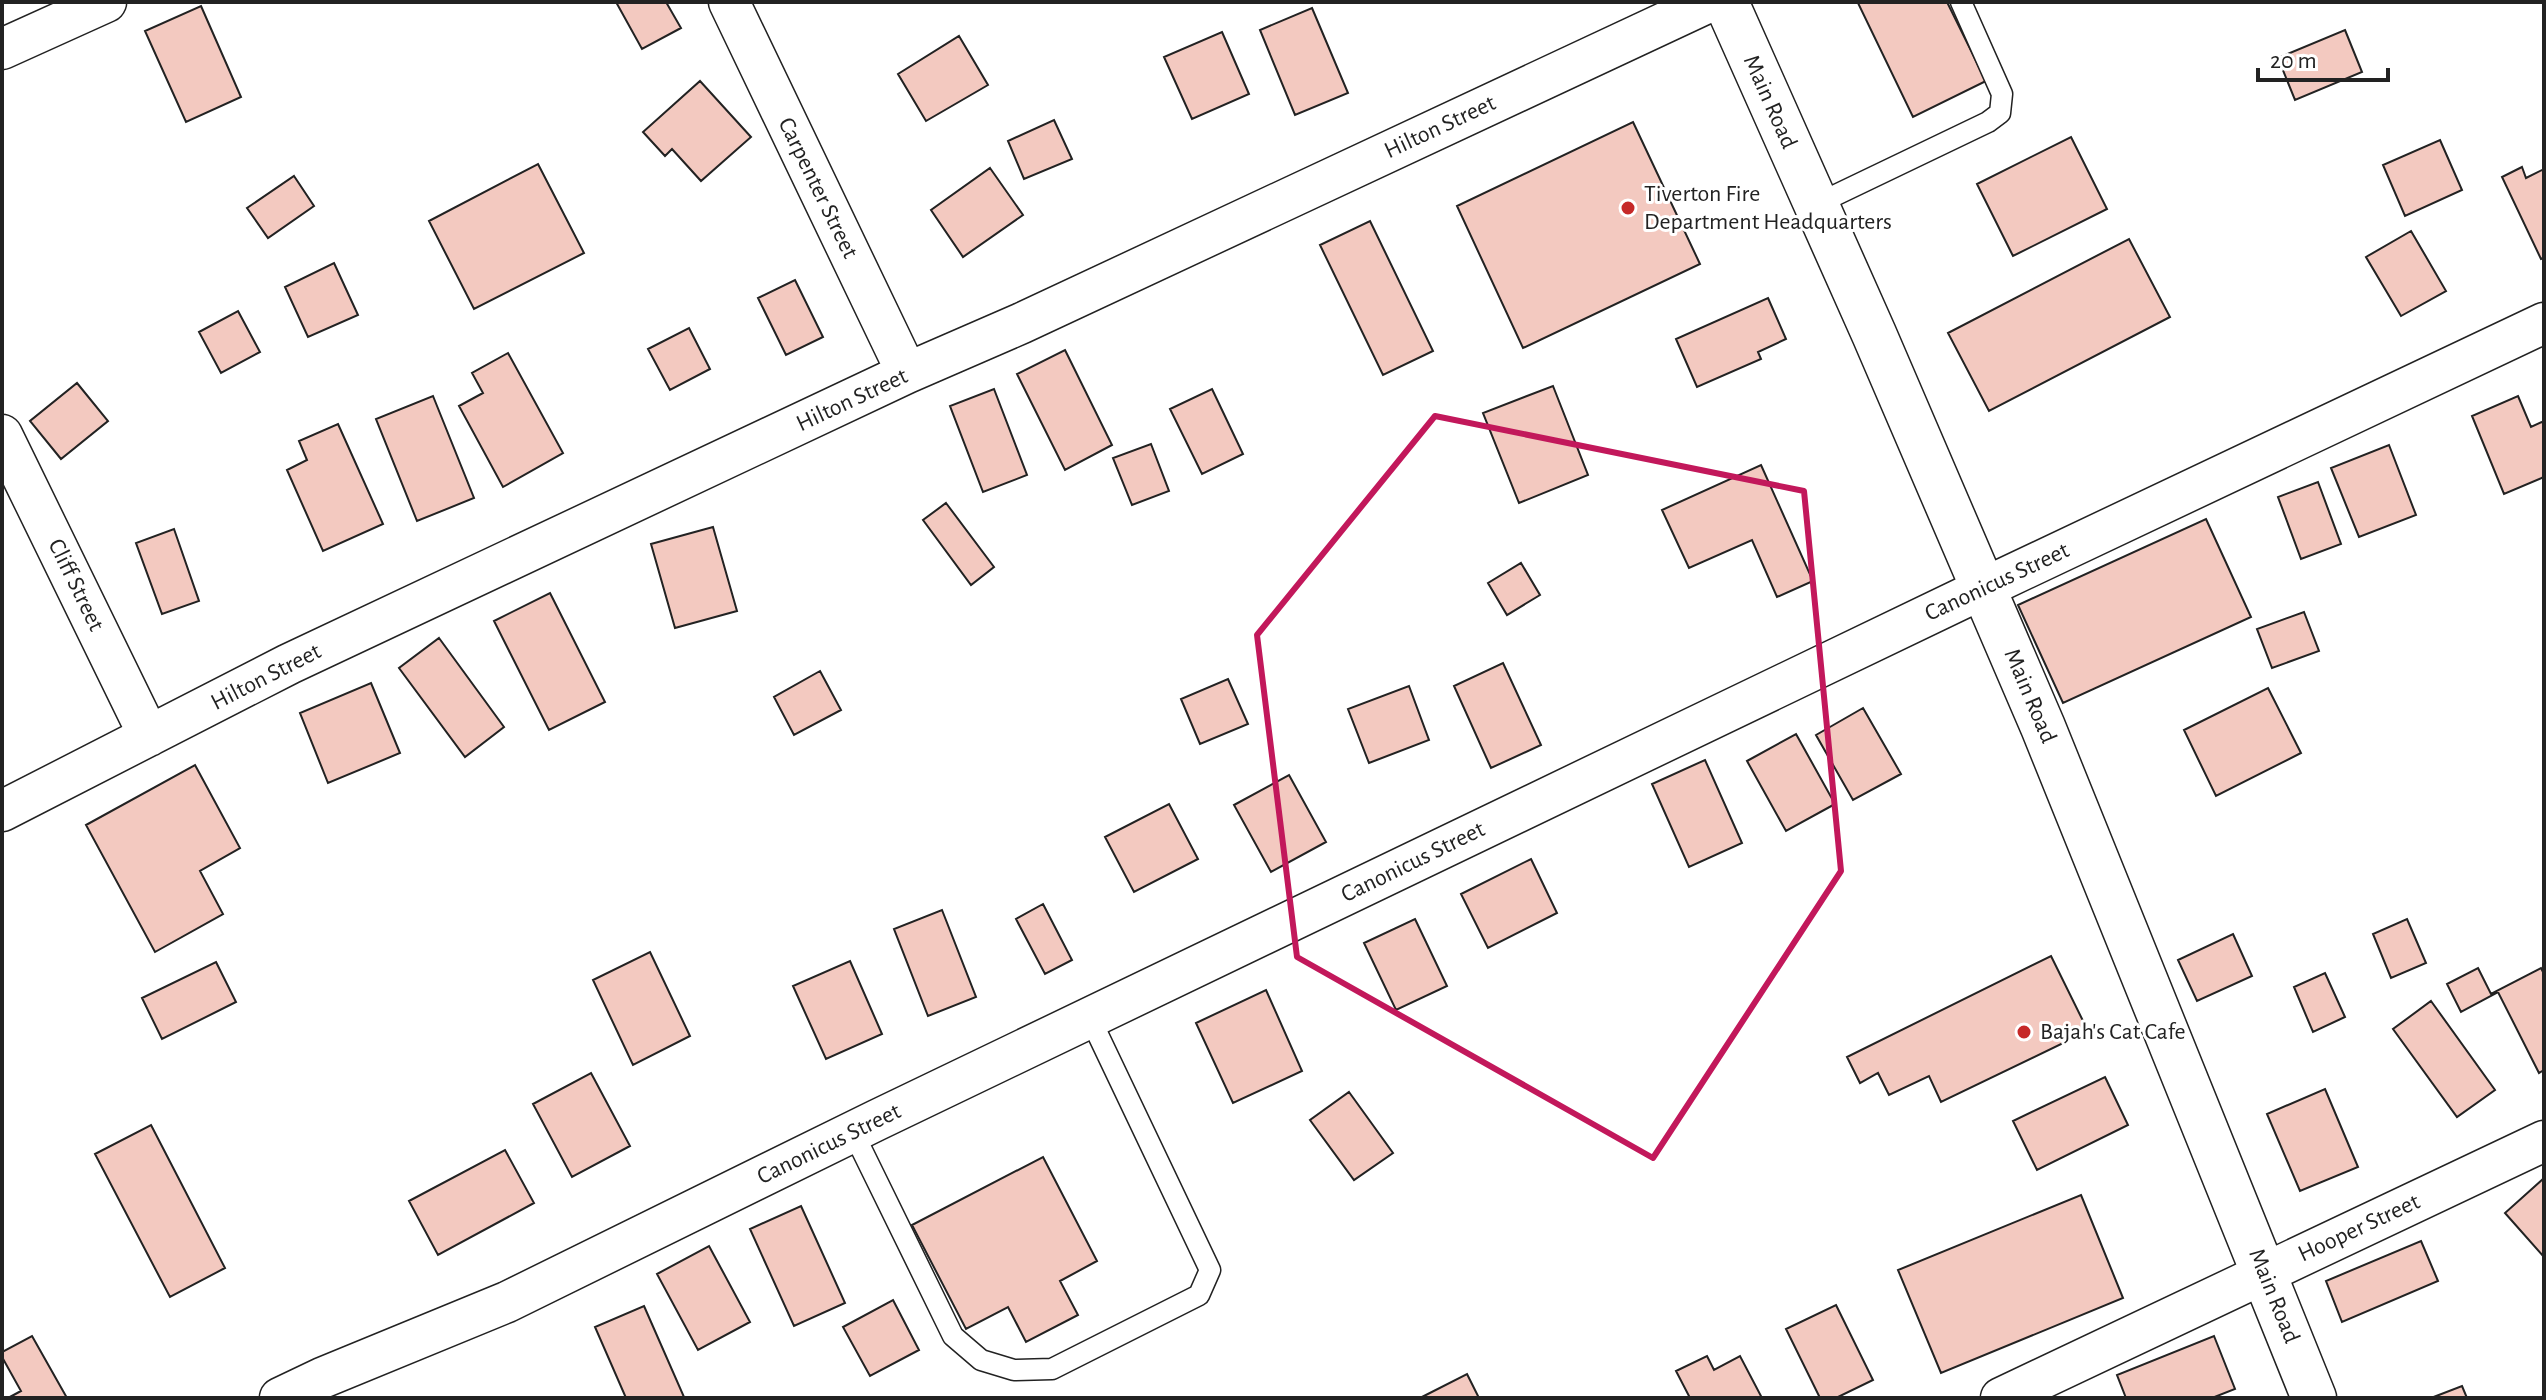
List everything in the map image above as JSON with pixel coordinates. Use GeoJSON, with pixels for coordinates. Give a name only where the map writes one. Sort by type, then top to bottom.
{"type":"FeatureCollection","features":[{"type":"Feature","properties":{"kind":"main road","name":"Main Road"},"geometry":{"type":"LineString","coordinates":[[1726,2],[1984,588],[2265,1271],[2314,1398]]}},
{"type":"Feature","properties":{"kind":"street"},"geometry":{"type":"LineString","coordinates":[[2,49],[106,2]]}},
{"type":"Feature","properties":{"kind":"street","name":"Carpenter Street"},"geometry":{"type":"LineString","coordinates":[[729,2],[907,373]]}},
{"type":"Feature","properties":{"kind":"street","name":"Hilton Street"},"geometry":{"type":"LineString","coordinates":[[2,811],[289,664],[907,373],[1022,323],[1709,2]]}},
{"type":"Feature","properties":{"kind":"street","name":"Canonicus Street"},"geometry":{"type":"LineString","coordinates":[[280,1398],[507,1302],[853,1132],[1984,588],[2544,323]]}},
{"type":"Feature","properties":{"kind":"street","name":"Cliff Street"},"geometry":{"type":"LineString","coordinates":[[2,435],[149,736]]}},
{"type":"Feature","properties":{"kind":"street","name":"Hooper Street"},"geometry":{"type":"LineString","coordinates":[[2001,1398],[2544,1141]]}},
{"type":"Feature","properties":{"kind":"lane"},"geometry":{"type":"LineString","coordinates":[[1815,205],[1988,122],[2000,113],[2002,94],[1961,2]]}},
{"type":"Feature","properties":{"kind":"lane"},"geometry":{"type":"LineString","coordinates":[[853,1132],[953,1336],[981,1360],[1014,1370],[1052,1369],[1199,1295],[1210,1270],[1090,1018]]}},
{"type":"Feature","properties":{"kind":"highlighted area"},"geometry":{"type":"Polygon","coordinates":[[[1435,416],[1804,491],[1841,871],[1653,1158],[1297,957],[1257,635],[1435,416]]]}},
{"type":"Feature","properties":{"kind":"building"},"geometry":{"type":"Polygon","coordinates":[[[616,2],[666,2],[681,28],[642,49],[616,2]]]}},
{"type":"Feature","properties":{"kind":"building"},"geometry":{"type":"Polygon","coordinates":[[[1860,2],[1947,2],[1986,81],[1913,117],[1860,2]]]}},
{"type":"Feature","properties":{"kind":"building"},"geometry":{"type":"Polygon","coordinates":[[[201,6],[241,97],[186,122],[145,31],[201,6]]]}},
{"type":"Feature","properties":{"kind":"building"},"geometry":{"type":"Polygon","coordinates":[[[1312,8],[1348,93],[1295,115],[1260,30],[1312,8]]]}},
{"type":"Feature","properties":{"kind":"building"},"geometry":{"type":"Polygon","coordinates":[[[2345,30],[2362,72],[2295,100],[2278,58],[2345,30]]]}},
{"type":"Feature","properties":{"kind":"building"},"geometry":{"type":"Polygon","coordinates":[[[1222,32],[1249,94],[1192,119],[1164,57],[1222,32]]]}},
{"type":"Feature","properties":{"kind":"building"},"geometry":{"type":"Polygon","coordinates":[[[959,36],[988,85],[926,121],[898,74],[959,36]]]}},
{"type":"Feature","properties":{"kind":"building"},"geometry":{"type":"Polygon","coordinates":[[[700,81],[751,137],[701,181],[672,149],[665,156],[643,132],[700,81]]]}},
{"type":"Feature","properties":{"kind":"building"},"geometry":{"type":"Polygon","coordinates":[[[1054,120],[1072,159],[1024,179],[1008,141],[1054,120]]]}},
{"type":"Feature","properties":{"kind":"building"},"geometry":{"type":"Polygon","coordinates":[[[1633,122],[1700,264],[1523,348],[1457,206],[1633,122]]]}},
{"type":"Feature","properties":{"kind":"building"},"geometry":{"type":"Polygon","coordinates":[[[2071,137],[2107,209],[2013,256],[1977,184],[2071,137]]]}},
{"type":"Feature","properties":{"kind":"building"},"geometry":{"type":"Polygon","coordinates":[[[2440,140],[2462,190],[2405,216],[2383,165],[2440,140]]]}},
{"type":"Feature","properties":{"kind":"building"},"geometry":{"type":"Polygon","coordinates":[[[538,164],[584,253],[474,309],[429,221],[538,164]]]}},
{"type":"Feature","properties":{"kind":"building"},"geometry":{"type":"Polygon","coordinates":[[[2522,167],[2526,178],[2544,169],[2544,258],[2541,259],[2502,177],[2522,167]]]}},
{"type":"Feature","properties":{"kind":"building"},"geometry":{"type":"Polygon","coordinates":[[[990,168],[1023,215],[963,257],[931,210],[990,168]]]}},
{"type":"Feature","properties":{"kind":"building"},"geometry":{"type":"Polygon","coordinates":[[[294,176],[314,206],[268,238],[247,208],[294,176]]]}},
{"type":"Feature","properties":{"kind":"building"},"geometry":{"type":"Polygon","coordinates":[[[1370,221],[1433,351],[1383,375],[1320,245],[1370,221]]]}},
{"type":"Feature","properties":{"kind":"building"},"geometry":{"type":"Polygon","coordinates":[[[2411,231],[2446,291],[2401,316],[2366,257],[2411,231]]]}},
{"type":"Feature","properties":{"kind":"building"},"geometry":{"type":"Polygon","coordinates":[[[2129,239],[2170,317],[1989,411],[1948,333],[2129,239]]]}},
{"type":"Feature","properties":{"kind":"building"},"geometry":{"type":"Polygon","coordinates":[[[334,263],[358,315],[308,337],[285,287],[334,263]]]}},
{"type":"Feature","properties":{"kind":"building"},"geometry":{"type":"Polygon","coordinates":[[[795,280],[823,337],[786,355],[758,298],[795,280]]]}},
{"type":"Feature","properties":{"kind":"building"},"geometry":{"type":"Polygon","coordinates":[[[1768,298],[1786,339],[1758,352],[1761,359],[1697,387],[1676,339],[1768,298]]]}},
{"type":"Feature","properties":{"kind":"building"},"geometry":{"type":"Polygon","coordinates":[[[238,311],[260,352],[221,373],[199,332],[238,311]]]}},
{"type":"Feature","properties":{"kind":"building"},"geometry":{"type":"Polygon","coordinates":[[[689,328],[710,369],[670,390],[648,349],[689,328]]]}},
{"type":"Feature","properties":{"kind":"building"},"geometry":{"type":"Polygon","coordinates":[[[1065,350],[1112,445],[1065,470],[1017,374],[1065,350]]]}},
{"type":"Feature","properties":{"kind":"building"},"geometry":{"type":"Polygon","coordinates":[[[508,353],[563,453],[503,487],[459,406],[483,393],[472,373],[508,353]]]}},
{"type":"Feature","properties":{"kind":"building"},"geometry":{"type":"Polygon","coordinates":[[[77,383],[108,421],[61,459],[30,421],[77,383]]]}},
{"type":"Feature","properties":{"kind":"building"},"geometry":{"type":"Polygon","coordinates":[[[1553,386],[1588,475],[1519,503],[1483,413],[1553,386]]]}},
{"type":"Feature","properties":{"kind":"building"},"geometry":{"type":"Polygon","coordinates":[[[994,389],[1027,475],[983,492],[950,406],[994,389]]]}},
{"type":"Feature","properties":{"kind":"building"},"geometry":{"type":"Polygon","coordinates":[[[1212,389],[1243,454],[1202,474],[1170,409],[1212,389]]]}},
{"type":"Feature","properties":{"kind":"building"},"geometry":{"type":"Polygon","coordinates":[[[433,396],[474,498],[417,521],[376,419],[433,396]]]}},
{"type":"Feature","properties":{"kind":"building"},"geometry":{"type":"Polygon","coordinates":[[[2518,396],[2531,427],[2544,421],[2544,477],[2504,494],[2472,416],[2518,396]]]}},
{"type":"Feature","properties":{"kind":"building"},"geometry":{"type":"Polygon","coordinates":[[[338,424],[383,524],[323,551],[287,470],[307,460],[299,441],[338,424]]]}},
{"type":"Feature","properties":{"kind":"building"},"geometry":{"type":"Polygon","coordinates":[[[1151,444],[1169,491],[1132,505],[1113,458],[1151,444]]]}},
{"type":"Feature","properties":{"kind":"building"},"geometry":{"type":"Polygon","coordinates":[[[2389,445],[2416,515],[2359,537],[2331,468],[2389,445]]]}},
{"type":"Feature","properties":{"kind":"building"},"geometry":{"type":"Polygon","coordinates":[[[1761,465],[1813,581],[1777,597],[1752,540],[1689,568],[1662,510],[1761,465]]]}},
{"type":"Feature","properties":{"kind":"building"},"geometry":{"type":"Polygon","coordinates":[[[2318,482],[2341,544],[2301,559],[2278,497],[2318,482]]]}},
{"type":"Feature","properties":{"kind":"building"},"geometry":{"type":"Polygon","coordinates":[[[946,503],[994,567],[971,585],[923,520],[946,503]]]}},
{"type":"Feature","properties":{"kind":"building"},"geometry":{"type":"Polygon","coordinates":[[[2206,519],[2251,617],[2063,703],[2018,605],[2206,519]]]}},
{"type":"Feature","properties":{"kind":"building"},"geometry":{"type":"Polygon","coordinates":[[[713,527],[737,611],[675,628],[651,544],[713,527]]]}},
{"type":"Feature","properties":{"kind":"building"},"geometry":{"type":"Polygon","coordinates":[[[174,529],[199,601],[162,614],[136,543],[174,529]]]}},
{"type":"Feature","properties":{"kind":"building"},"geometry":{"type":"Polygon","coordinates":[[[1521,563],[1540,595],[1507,615],[1488,583],[1521,563]]]}},
{"type":"Feature","properties":{"kind":"building"},"geometry":{"type":"Polygon","coordinates":[[[550,593],[605,702],[549,730],[494,621],[550,593]]]}},
{"type":"Feature","properties":{"kind":"building"},"geometry":{"type":"Polygon","coordinates":[[[2304,612],[2319,651],[2272,668],[2257,629],[2304,612]]]}},
{"type":"Feature","properties":{"kind":"building"},"geometry":{"type":"Polygon","coordinates":[[[439,638],[504,727],[465,757],[399,668],[439,638]]]}},
{"type":"Feature","properties":{"kind":"building"},"geometry":{"type":"Polygon","coordinates":[[[1503,663],[1541,745],[1491,768],[1454,686],[1503,663]]]}},
{"type":"Feature","properties":{"kind":"building"},"geometry":{"type":"Polygon","coordinates":[[[820,671],[841,710],[794,735],[774,697],[820,671]]]}},
{"type":"Feature","properties":{"kind":"building"},"geometry":{"type":"Polygon","coordinates":[[[1228,679],[1248,724],[1200,744],[1181,699],[1228,679]]]}},
{"type":"Feature","properties":{"kind":"building"},"geometry":{"type":"Polygon","coordinates":[[[371,683],[400,753],[328,783],[300,713],[371,683]]]}},
{"type":"Feature","properties":{"kind":"building"},"geometry":{"type":"Polygon","coordinates":[[[1409,686],[1429,740],[1369,763],[1348,709],[1409,686]]]}},
{"type":"Feature","properties":{"kind":"building"},"geometry":{"type":"Polygon","coordinates":[[[2268,688],[2301,753],[2216,796],[2184,730],[2268,688]]]}},
{"type":"Feature","properties":{"kind":"building"},"geometry":{"type":"Polygon","coordinates":[[[1863,708],[1901,774],[1853,800],[1816,735],[1863,708]]]}},
{"type":"Feature","properties":{"kind":"building"},"geometry":{"type":"Polygon","coordinates":[[[1796,734],[1835,804],[1786,831],[1747,761],[1796,734]]]}},
{"type":"Feature","properties":{"kind":"building"},"geometry":{"type":"Polygon","coordinates":[[[1705,760],[1742,843],[1689,867],[1652,784],[1705,760]]]}},
{"type":"Feature","properties":{"kind":"building"},"geometry":{"type":"Polygon","coordinates":[[[195,765],[240,848],[200,871],[223,914],[155,952],[86,825],[195,765]]]}},
{"type":"Feature","properties":{"kind":"building"},"geometry":{"type":"Polygon","coordinates":[[[1289,775],[1326,842],[1271,872],[1234,805],[1289,775]]]}},
{"type":"Feature","properties":{"kind":"building"},"geometry":{"type":"Polygon","coordinates":[[[1169,804],[1198,859],[1134,892],[1105,837],[1169,804]]]}},
{"type":"Feature","properties":{"kind":"building"},"geometry":{"type":"Polygon","coordinates":[[[1531,859],[1557,913],[1488,948],[1461,894],[1531,859]]]}},
{"type":"Feature","properties":{"kind":"building"},"geometry":{"type":"Polygon","coordinates":[[[1043,904],[1072,960],[1045,974],[1016,919],[1043,904]]]}},
{"type":"Feature","properties":{"kind":"building"},"geometry":{"type":"Polygon","coordinates":[[[942,910],[976,997],[928,1016],[894,929],[942,910]]]}},
{"type":"Feature","properties":{"kind":"building"},"geometry":{"type":"Polygon","coordinates":[[[1415,919],[1447,986],[1396,1010],[1364,943],[1415,919]]]}},
{"type":"Feature","properties":{"kind":"building"},"geometry":{"type":"Polygon","coordinates":[[[2407,919],[2426,963],[2391,978],[2373,934],[2407,919]]]}},
{"type":"Feature","properties":{"kind":"building"},"geometry":{"type":"Polygon","coordinates":[[[2233,934],[2252,976],[2197,1001],[2178,960],[2233,934]]]}},
{"type":"Feature","properties":{"kind":"building"},"geometry":{"type":"Polygon","coordinates":[[[650,952],[690,1036],[633,1065],[593,980],[650,952]]]}},
{"type":"Feature","properties":{"kind":"building"},"geometry":{"type":"Polygon","coordinates":[[[2051,956],[2088,1031],[1941,1102],[1929,1076],[1889,1095],[1878,1073],[1860,1083],[1847,1057],[2051,956]]]}},
{"type":"Feature","properties":{"kind":"building"},"geometry":{"type":"Polygon","coordinates":[[[850,961],[882,1034],[826,1059],[793,986],[850,961]]]}},
{"type":"Feature","properties":{"kind":"building"},"geometry":{"type":"Polygon","coordinates":[[[216,962],[236,1002],[162,1039],[142,998],[216,962]]]}},
{"type":"Feature","properties":{"kind":"building"},"geometry":{"type":"Polygon","coordinates":[[[2478,968],[2491,994],[2541,968],[2544,974],[2544,1070],[2539,1073],[2498,992],[2461,1012],[2447,984],[2478,968]]]}},
{"type":"Feature","properties":{"kind":"building"},"geometry":{"type":"Polygon","coordinates":[[[2325,973],[2345,1017],[2313,1032],[2294,987],[2325,973]]]}},
{"type":"Feature","properties":{"kind":"building"},"geometry":{"type":"Polygon","coordinates":[[[1266,990],[1302,1071],[1233,1103],[1196,1023],[1266,990]]]}},
{"type":"Feature","properties":{"kind":"building"},"geometry":{"type":"Polygon","coordinates":[[[2431,1001],[2495,1090],[2457,1117],[2393,1029],[2431,1001]]]}},
{"type":"Feature","properties":{"kind":"building"},"geometry":{"type":"Polygon","coordinates":[[[591,1073],[630,1146],[572,1177],[533,1104],[591,1073]]]}},
{"type":"Feature","properties":{"kind":"building"},"geometry":{"type":"Polygon","coordinates":[[[2105,1077],[2128,1125],[2037,1170],[2013,1121],[2105,1077]]]}},
{"type":"Feature","properties":{"kind":"building"},"geometry":{"type":"Polygon","coordinates":[[[2325,1089],[2358,1167],[2300,1191],[2267,1114],[2325,1089]]]}},
{"type":"Feature","properties":{"kind":"building"},"geometry":{"type":"Polygon","coordinates":[[[1349,1092],[1393,1153],[1354,1180],[1310,1120],[1349,1092]]]}},
{"type":"Feature","properties":{"kind":"building"},"geometry":{"type":"Polygon","coordinates":[[[151,1125],[225,1268],[170,1297],[95,1154],[151,1125]]]}},
{"type":"Feature","properties":{"kind":"building"},"geometry":{"type":"Polygon","coordinates":[[[505,1150],[534,1203],[438,1255],[409,1201],[505,1150]]]}},
{"type":"Feature","properties":{"kind":"building"},"geometry":{"type":"Polygon","coordinates":[[[1043,1157],[1097,1261],[1060,1281],[1078,1315],[1026,1342],[1008,1307],[966,1329],[912,1225],[1043,1157]]]}},
{"type":"Feature","properties":{"kind":"building"},"geometry":{"type":"Polygon","coordinates":[[[2544,1178],[2544,1257],[2505,1213],[2544,1178]]]}},
{"type":"Feature","properties":{"kind":"building"},"geometry":{"type":"Polygon","coordinates":[[[2081,1195],[2123,1298],[1941,1373],[1898,1270],[2081,1195]]]}},
{"type":"Feature","properties":{"kind":"building"},"geometry":{"type":"Polygon","coordinates":[[[801,1206],[845,1303],[794,1326],[750,1229],[801,1206]]]}},
{"type":"Feature","properties":{"kind":"building"},"geometry":{"type":"Polygon","coordinates":[[[2421,1241],[2438,1281],[2342,1322],[2326,1281],[2421,1241]]]}},
{"type":"Feature","properties":{"kind":"building"},"geometry":{"type":"Polygon","coordinates":[[[709,1246],[750,1322],[698,1350],[657,1274],[709,1246]]]}},
{"type":"Feature","properties":{"kind":"building"},"geometry":{"type":"Polygon","coordinates":[[[893,1300],[919,1350],[870,1376],[843,1327],[893,1300]]]}},
{"type":"Feature","properties":{"kind":"building"},"geometry":{"type":"Polygon","coordinates":[[[1836,1305],[1873,1380],[1836,1398],[1820,1398],[1786,1329],[1836,1305]]]}},
{"type":"Feature","properties":{"kind":"building"},"geometry":{"type":"Polygon","coordinates":[[[644,1306],[682,1398],[626,1398],[595,1327],[644,1306]]]}},
{"type":"Feature","properties":{"kind":"building"},"geometry":{"type":"Polygon","coordinates":[[[32,1336],[67,1398],[8,1398],[21,1391],[2,1352],[32,1336]]]}},
{"type":"Feature","properties":{"kind":"building"},"geometry":{"type":"Polygon","coordinates":[[[2214,1336],[2235,1389],[2212,1398],[2126,1398],[2117,1375],[2214,1336]]]}},
{"type":"Feature","properties":{"kind":"building"},"geometry":{"type":"Polygon","coordinates":[[[1707,1356],[1714,1370],[1740,1356],[1762,1398],[1690,1398],[1676,1371],[1707,1356]]]}},
{"type":"Feature","properties":{"kind":"building"},"geometry":{"type":"Polygon","coordinates":[[[1467,1374],[1479,1398],[1420,1398],[1467,1374]]]}},
{"type":"Feature","properties":{"kind":"building"},"geometry":{"type":"Polygon","coordinates":[[[2462,1386],[2467,1398],[2431,1398],[2462,1386]]]}},
{"type":"Feature","properties":{"kind":"place","name":"Tiverton Fire Department Headquarters"},"geometry":{"type":"Point","coordinates":[1628,208]}},
{"type":"Feature","properties":{"kind":"place","name":"Bajah's Cat Cafe"},"geometry":{"type":"Point","coordinates":[2024,1032]}}]}
